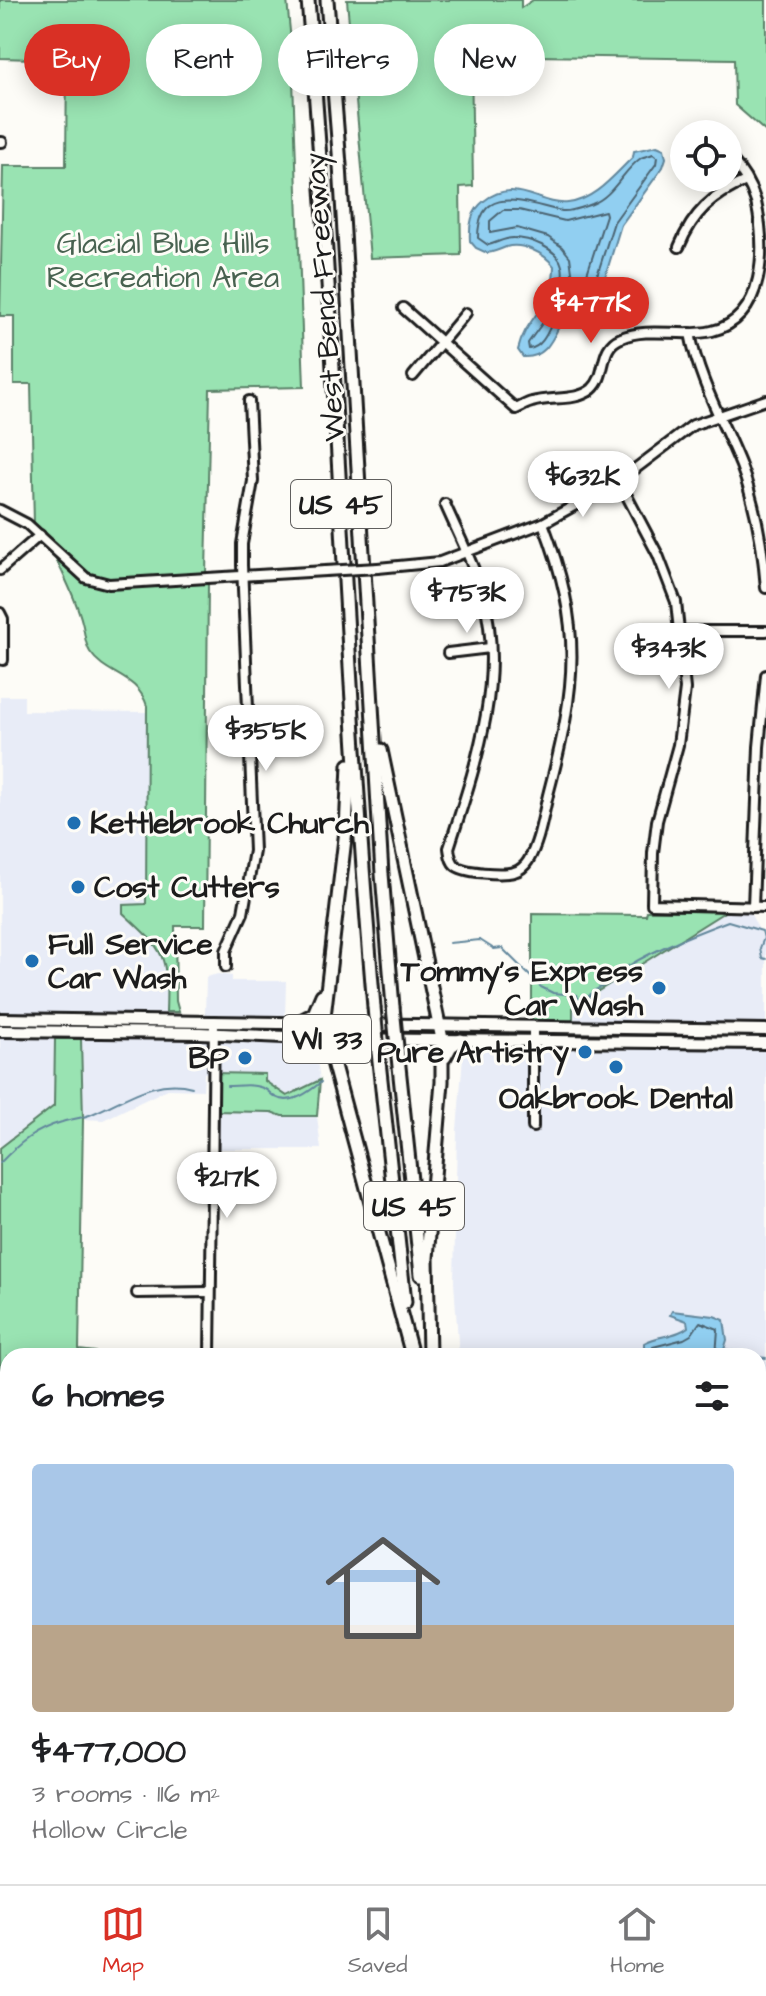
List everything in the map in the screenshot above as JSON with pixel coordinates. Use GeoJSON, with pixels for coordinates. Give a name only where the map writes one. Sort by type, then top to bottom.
{"type":"FeatureCollection","features":[{"type":"Feature","properties":{"kind":"highway","name":"West Bend Freeway"},"geometry":{"type":"LineString","coordinates":[[308,0],[322,169],[353,725],[374,1007],[411,1348]]}},
{"type":"Feature","properties":{"kind":"highway","name":"West Bend Freeway"},"geometry":{"type":"LineString","coordinates":[[327,0],[382,874],[428,1348]]}},
{"type":"Feature","properties":{"kind":"highway"},"geometry":{"type":"LineString","coordinates":[[374,716],[441,1026],[443,1062],[427,1258],[429,1348]]}},
{"type":"Feature","properties":{"kind":"highway"},"geometry":{"type":"LineString","coordinates":[[353,725],[346,830],[323,1025],[410,1348]]}},
{"type":"Feature","properties":{"kind":"highway"},"geometry":{"type":"LineString","coordinates":[[293,1025],[314,1014],[327,984]]}},
{"type":"Feature","properties":{"kind":"highway"},"geometry":{"type":"LineString","coordinates":[[443,1062],[451,1046],[461,1040]]}},
{"type":"Feature","properties":{"kind":"main road","name":"WI 33"},"geometry":{"type":"LineString","coordinates":[[0,1019],[766,1030]]}},
{"type":"Feature","properties":{"kind":"main road","name":"WI 33"},"geometry":{"type":"LineString","coordinates":[[0,1031],[327,1039],[766,1043]]}},
{"type":"Feature","properties":{"kind":"street"},"geometry":{"type":"LineString","coordinates":[[403,308],[516,409],[532,402],[578,396],[593,388],[606,351],[618,338],[639,333],[712,331],[730,325],[746,311],[757,295],[765,246],[756,202],[742,175]]}},
{"type":"Feature","properties":{"kind":"street"},"geometry":{"type":"LineString","coordinates":[[679,247],[706,205],[722,191],[746,181]]}},
{"type":"Feature","properties":{"kind":"street"},"geometry":{"type":"LineString","coordinates":[[413,376],[466,313]]}},
{"type":"Feature","properties":{"kind":"street"},"geometry":{"type":"LineString","coordinates":[[690,333],[696,362],[742,468],[754,514],[766,588]]}},
{"type":"Feature","properties":{"kind":"street"},"geometry":{"type":"LineString","coordinates":[[0,510],[27,524],[86,578],[109,584],[440,562],[543,523],[619,481],[693,425],[766,400]]}},
{"type":"Feature","properties":{"kind":"street"},"geometry":{"type":"LineString","coordinates":[[226,967],[226,951],[243,913],[254,851],[242,544],[253,481],[249,401]]}},
{"type":"Feature","properties":{"kind":"street"},"geometry":{"type":"LineString","coordinates":[[619,481],[658,555],[676,602],[685,689],[678,745],[657,821],[652,904],[766,907]]}},
{"type":"Feature","properties":{"kind":"street"},"geometry":{"type":"LineString","coordinates":[[445,504],[483,596],[490,648],[492,676],[478,753],[449,848],[450,858],[457,867],[472,872],[515,872],[527,864],[535,846],[564,732],[573,682],[573,640],[559,564],[543,523]]}},
{"type":"Feature","properties":{"kind":"street"},"geometry":{"type":"LineString","coordinates":[[0,570],[40,535]]}},
{"type":"Feature","properties":{"kind":"street"},"geometry":{"type":"LineString","coordinates":[[0,613],[3,619],[3,660]]}},
{"type":"Feature","properties":{"kind":"street"},"geometry":{"type":"LineString","coordinates":[[680,631],[766,631]]}},
{"type":"Feature","properties":{"kind":"street"},"geometry":{"type":"LineString","coordinates":[[448,653],[490,648]]}},
{"type":"Feature","properties":{"kind":"street"},"geometry":{"type":"LineString","coordinates":[[753,907],[759,747],[766,675]]}},
{"type":"Feature","properties":{"kind":"street"},"geometry":{"type":"LineString","coordinates":[[210,1348],[214,1021]]}},
{"type":"Feature","properties":{"kind":"street"},"geometry":{"type":"LineString","coordinates":[[533,1028],[533,1127]]}},
{"type":"Feature","properties":{"kind":"street"},"geometry":{"type":"LineString","coordinates":[[137,1293],[210,1292]]}},
{"type":"Feature","properties":{"kind":"shaded area"},"geometry":{"type":"Polygon","coordinates":[[[0,696],[24,696],[24,711],[147,712],[146,905],[123,913],[156,944],[168,971],[165,1015],[0,1014],[0,696]]]}},
{"type":"Feature","properties":{"kind":"shaded area"},"geometry":{"type":"Polygon","coordinates":[[[726,911],[749,911],[766,943],[766,1026],[573,1023],[573,1007],[726,911]]]}},
{"type":"Feature","properties":{"kind":"shaded area"},"geometry":{"type":"Polygon","coordinates":[[[218,974],[232,976],[232,981],[286,981],[285,1019],[205,1016],[206,977],[218,974]]]}},
{"type":"Feature","properties":{"kind":"shaded area"},"geometry":{"type":"Polygon","coordinates":[[[0,1034],[314,1041],[320,1080],[287,1096],[265,1081],[265,1074],[204,1073],[203,1090],[168,1089],[103,1120],[83,1119],[81,1040],[55,1040],[54,1106],[0,1148],[0,1034]]]}},
{"type":"Feature","properties":{"kind":"shaded area"},"geometry":{"type":"Polygon","coordinates":[[[464,1044],[766,1048],[766,1348],[458,1348],[454,1282],[457,1130],[464,1044]]]}},
{"type":"Feature","properties":{"kind":"shaded area"},"geometry":{"type":"Polygon","coordinates":[[[214,1111],[317,1116],[321,1149],[214,1149],[214,1111]]]}},
{"type":"Feature","properties":{"kind":"green space","name":"Glacial Blue Hills Recreation Area"},"geometry":{"type":"Polygon","coordinates":[[[0,0],[287,0],[289,24],[278,24],[278,96],[294,96],[304,387],[210,389],[206,574],[142,580],[94,575],[75,563],[34,525],[31,384],[14,384],[14,316],[0,316],[3,166],[66,166],[67,96],[130,96],[130,24],[24,24],[24,59],[0,58],[0,0]]]}},
{"type":"Feature","properties":{"kind":"green space"},"geometry":{"type":"Polygon","coordinates":[[[347,0],[521,0],[521,8],[533,0],[766,0],[766,132],[735,105],[734,59],[545,56],[545,24],[434,24],[434,96],[472,96],[473,186],[460,187],[461,255],[370,258],[356,96],[418,96],[418,24],[349,24],[347,0]]]}},
{"type":"Feature","properties":{"kind":"green space"},"geometry":{"type":"Polygon","coordinates":[[[53,552],[78,577],[98,587],[208,583],[205,926],[175,926],[176,1001],[179,1012],[166,1012],[166,977],[156,946],[123,913],[123,905],[146,904],[147,706],[136,687],[104,666],[90,652],[76,604],[53,552]]]}},
{"type":"Feature","properties":{"kind":"green space"},"geometry":{"type":"Polygon","coordinates":[[[647,911],[726,911],[573,1007],[573,1023],[532,1022],[532,914],[646,915],[647,911]]]}},
{"type":"Feature","properties":{"kind":"green space"},"geometry":{"type":"Polygon","coordinates":[[[55,1039],[81,1039],[83,1119],[79,1348],[0,1348],[0,1148],[54,1106],[55,1039]]]}},
{"type":"Feature","properties":{"kind":"green space"},"geometry":{"type":"Polygon","coordinates":[[[214,1073],[265,1074],[265,1081],[287,1096],[320,1080],[317,1116],[214,1111],[214,1073]]]}},
{"type":"Feature","properties":{"kind":"water"},"geometry":{"type":"Polygon","coordinates":[[[657,146],[664,149],[666,158],[663,167],[621,225],[601,290],[573,305],[548,346],[533,356],[523,357],[518,350],[549,292],[554,266],[526,247],[512,246],[487,253],[476,248],[470,241],[470,235],[476,209],[495,194],[506,191],[517,191],[557,203],[578,201],[604,186],[633,157],[634,151],[657,146]]]}},
{"type":"Feature","properties":{"kind":"water"},"geometry":{"type":"Polygon","coordinates":[[[672,1311],[724,1320],[727,1340],[724,1348],[644,1348],[644,1343],[688,1327],[687,1321],[670,1315],[672,1311]]]}},
{"type":"Feature","properties":{"kind":"waterway"},"geometry":{"type":"LineString","coordinates":[[449,943],[480,940],[494,949],[502,948],[541,987],[553,993],[577,995],[579,1000],[585,1002],[592,992],[640,959],[728,921],[762,931],[764,938],[760,948],[762,958],[766,959]]}},
{"type":"Feature","properties":{"kind":"waterway"},"geometry":{"type":"LineString","coordinates":[[227,1086],[256,1086],[287,1100],[305,1094],[321,1082]]}},
{"type":"Feature","properties":{"kind":"waterway"},"geometry":{"type":"LineString","coordinates":[[0,1163],[28,1138],[53,1125],[89,1115],[153,1087],[192,1087]]}},
{"type":"Feature","properties":{"kind":"place","name":"Kettlebrook Church"},"geometry":{"type":"Point","coordinates":[74,823]}},
{"type":"Feature","properties":{"kind":"place","name":"Cost Cutters"},"geometry":{"type":"Point","coordinates":[78,887]}},
{"type":"Feature","properties":{"kind":"place","name":"Full Service Car Wash"},"geometry":{"type":"Point","coordinates":[32,961]}},
{"type":"Feature","properties":{"kind":"place","name":"Tommy's Express Car Wash"},"geometry":{"type":"Point","coordinates":[659,988]}},
{"type":"Feature","properties":{"kind":"place","name":"Pure Artistry"},"geometry":{"type":"Point","coordinates":[585,1052]}},
{"type":"Feature","properties":{"kind":"place","name":"BP"},"geometry":{"type":"Point","coordinates":[245,1058]}},
{"type":"Feature","properties":{"kind":"place","name":"Oakbrook Dental"},"geometry":{"type":"Point","coordinates":[616,1067]}}]}
